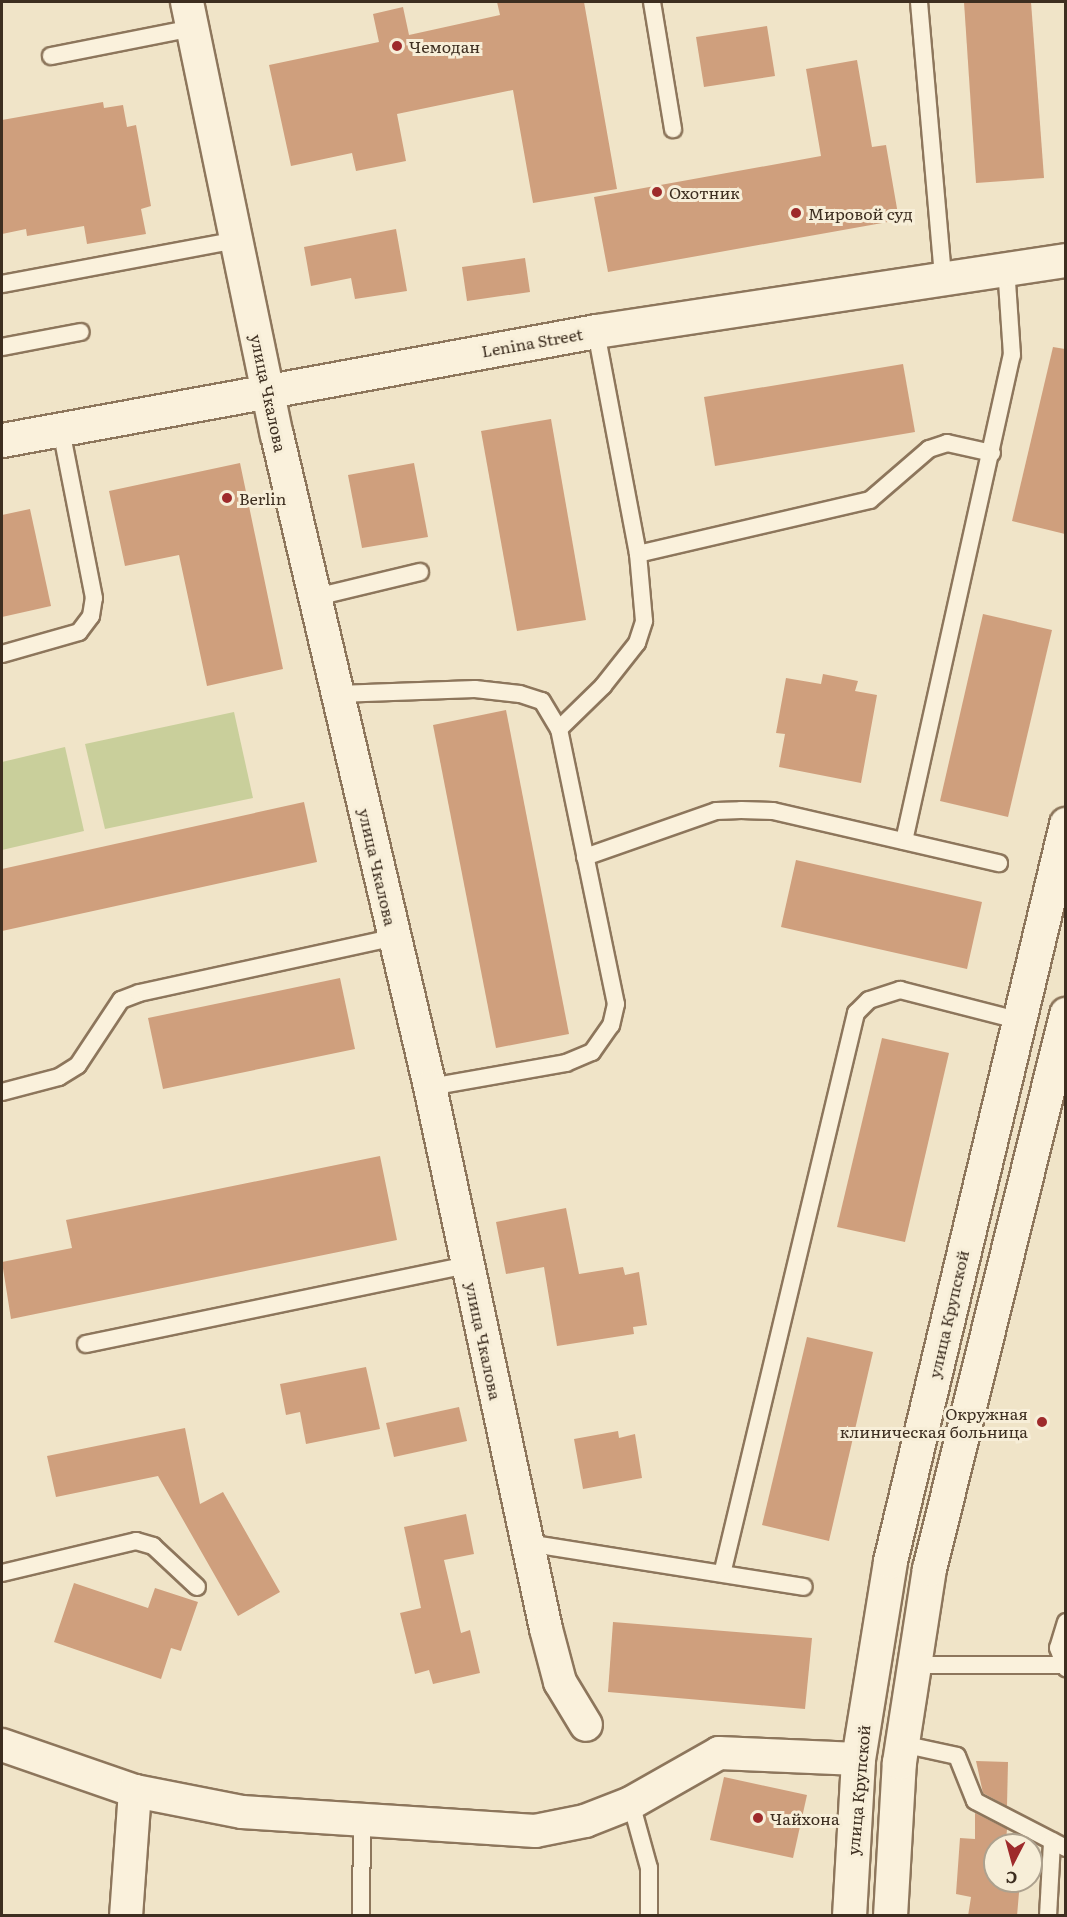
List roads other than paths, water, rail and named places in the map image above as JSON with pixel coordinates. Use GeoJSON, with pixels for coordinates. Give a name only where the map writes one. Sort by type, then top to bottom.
{"type":"FeatureCollection","features":[{"type":"Feature","properties":{"kind":"main road","name":"Lenina Street"},"geometry":{"type":"LineString","coordinates":[[2,441],[596,331],[943,276],[1065,260]]}},
{"type":"Feature","properties":{"kind":"main road","name":"улица Крупской"},"geometry":{"type":"LineString","coordinates":[[849,1916],[858,1759],[890,1561],[1065,824]]}},
{"type":"Feature","properties":{"kind":"main road"},"geometry":{"type":"LineString","coordinates":[[890,1916],[901,1753],[912,1665],[929,1569],[1065,1014]]}},
{"type":"Feature","properties":{"kind":"main road"},"geometry":{"type":"LineString","coordinates":[[873,1658],[912,1665]]}},
{"type":"Feature","properties":{"kind":"main road"},"geometry":{"type":"LineString","coordinates":[[858,1759],[901,1753]]}},
{"type":"Feature","properties":{"kind":"street","name":"улица Чкалова"},"geometry":{"type":"LineString","coordinates":[[190,15],[268,390],[430,1087],[527,1543],[560,1682],[586,1725]]}},
{"type":"Feature","properties":{"kind":"street"},"geometry":{"type":"LineString","coordinates":[[2,1745],[135,1791],[242,1812],[535,1831],[585,1821],[631,1803],[719,1753],[858,1759]]}},
{"type":"Feature","properties":{"kind":"street"},"geometry":{"type":"LineString","coordinates":[[126,1916],[135,1791]]}},
{"type":"Feature","properties":{"kind":"lane"},"geometry":{"type":"LineString","coordinates":[[652,2],[673,129]]}},
{"type":"Feature","properties":{"kind":"lane"},"geometry":{"type":"LineString","coordinates":[[919,2],[943,276]]}},
{"type":"Feature","properties":{"kind":"lane"},"geometry":{"type":"LineString","coordinates":[[51,56],[190,15]]}},
{"type":"Feature","properties":{"kind":"lane"},"geometry":{"type":"LineString","coordinates":[[2,284],[237,240]]}},
{"type":"Feature","properties":{"kind":"lane"},"geometry":{"type":"LineString","coordinates":[[904,841],[1012,355],[1006,268]]}},
{"type":"Feature","properties":{"kind":"lane"},"geometry":{"type":"LineString","coordinates":[[559,729],[603,686],[637,643],[644,593],[596,331]]}},
{"type":"Feature","properties":{"kind":"lane"},"geometry":{"type":"LineString","coordinates":[[2,347],[81,332]]}},
{"type":"Feature","properties":{"kind":"lane"},"geometry":{"type":"LineString","coordinates":[[2,654],[79,632],[91,616],[94,598],[61,430]]}},
{"type":"Feature","properties":{"kind":"lane"},"geometry":{"type":"LineString","coordinates":[[638,554],[870,500],[929,449],[947,443],[992,453]]}},
{"type":"Feature","properties":{"kind":"lane"},"geometry":{"type":"LineString","coordinates":[[315,597],[420,573]]}},
{"type":"Feature","properties":{"kind":"lane"},"geometry":{"type":"LineString","coordinates":[[338,694],[520,694],[542,701],[559,729],[616,1004],[612,1026],[592,1052],[566,1063],[430,1087]]}},
{"type":"Feature","properties":{"kind":"lane"},"geometry":{"type":"LineString","coordinates":[[585,857],[716,811],[741,810],[773,811],[999,863]]}},
{"type":"Feature","properties":{"kind":"lane"},"geometry":{"type":"LineString","coordinates":[[2,1092],[59,1077],[78,1065],[121,1000],[139,993],[395,937]]}},
{"type":"Feature","properties":{"kind":"lane"},"geometry":{"type":"LineString","coordinates":[[723,1570],[856,1013],[869,1000],[900,990],[1017,1020]]}},
{"type":"Feature","properties":{"kind":"lane"},"geometry":{"type":"LineString","coordinates":[[86,1344],[468,1265]]}},
{"type":"Feature","properties":{"kind":"lane"},"geometry":{"type":"LineString","coordinates":[[2,1573],[136,1541],[153,1546],[197,1587]]}},
{"type":"Feature","properties":{"kind":"lane"},"geometry":{"type":"LineString","coordinates":[[527,1543],[723,1570],[804,1587]]}},
{"type":"Feature","properties":{"kind":"lane"},"geometry":{"type":"LineString","coordinates":[[912,1665],[944,1669],[1064,1667],[1058,1647],[1065,1622]]}},
{"type":"Feature","properties":{"kind":"lane"},"geometry":{"type":"LineString","coordinates":[[901,1753],[957,1756],[975,1801],[1059,1844],[1047,1916]]}},
{"type":"Feature","properties":{"kind":"lane"},"geometry":{"type":"LineString","coordinates":[[631,1803],[649,1868],[649,1916]]}},
{"type":"Feature","properties":{"kind":"lane"},"geometry":{"type":"LineString","coordinates":[[361,1916],[362,1821]]}},
{"type":"Feature","properties":{"kind":"place","name":"Чемодан"},"geometry":{"type":"Point","coordinates":[397,46]}},
{"type":"Feature","properties":{"kind":"place","name":"Охотник"},"geometry":{"type":"Point","coordinates":[657,192]}},
{"type":"Feature","properties":{"kind":"place","name":"Мировой суд"},"geometry":{"type":"Point","coordinates":[796,213]}},
{"type":"Feature","properties":{"kind":"place","name":"Berlin"},"geometry":{"type":"Point","coordinates":[227,498]}},
{"type":"Feature","properties":{"kind":"place","name":"Окружная клиническая больница"},"geometry":{"type":"Point","coordinates":[1042,1422]}},
{"type":"Feature","properties":{"kind":"place","name":"Чайхона"},"geometry":{"type":"Point","coordinates":[758,1818]}}]}
